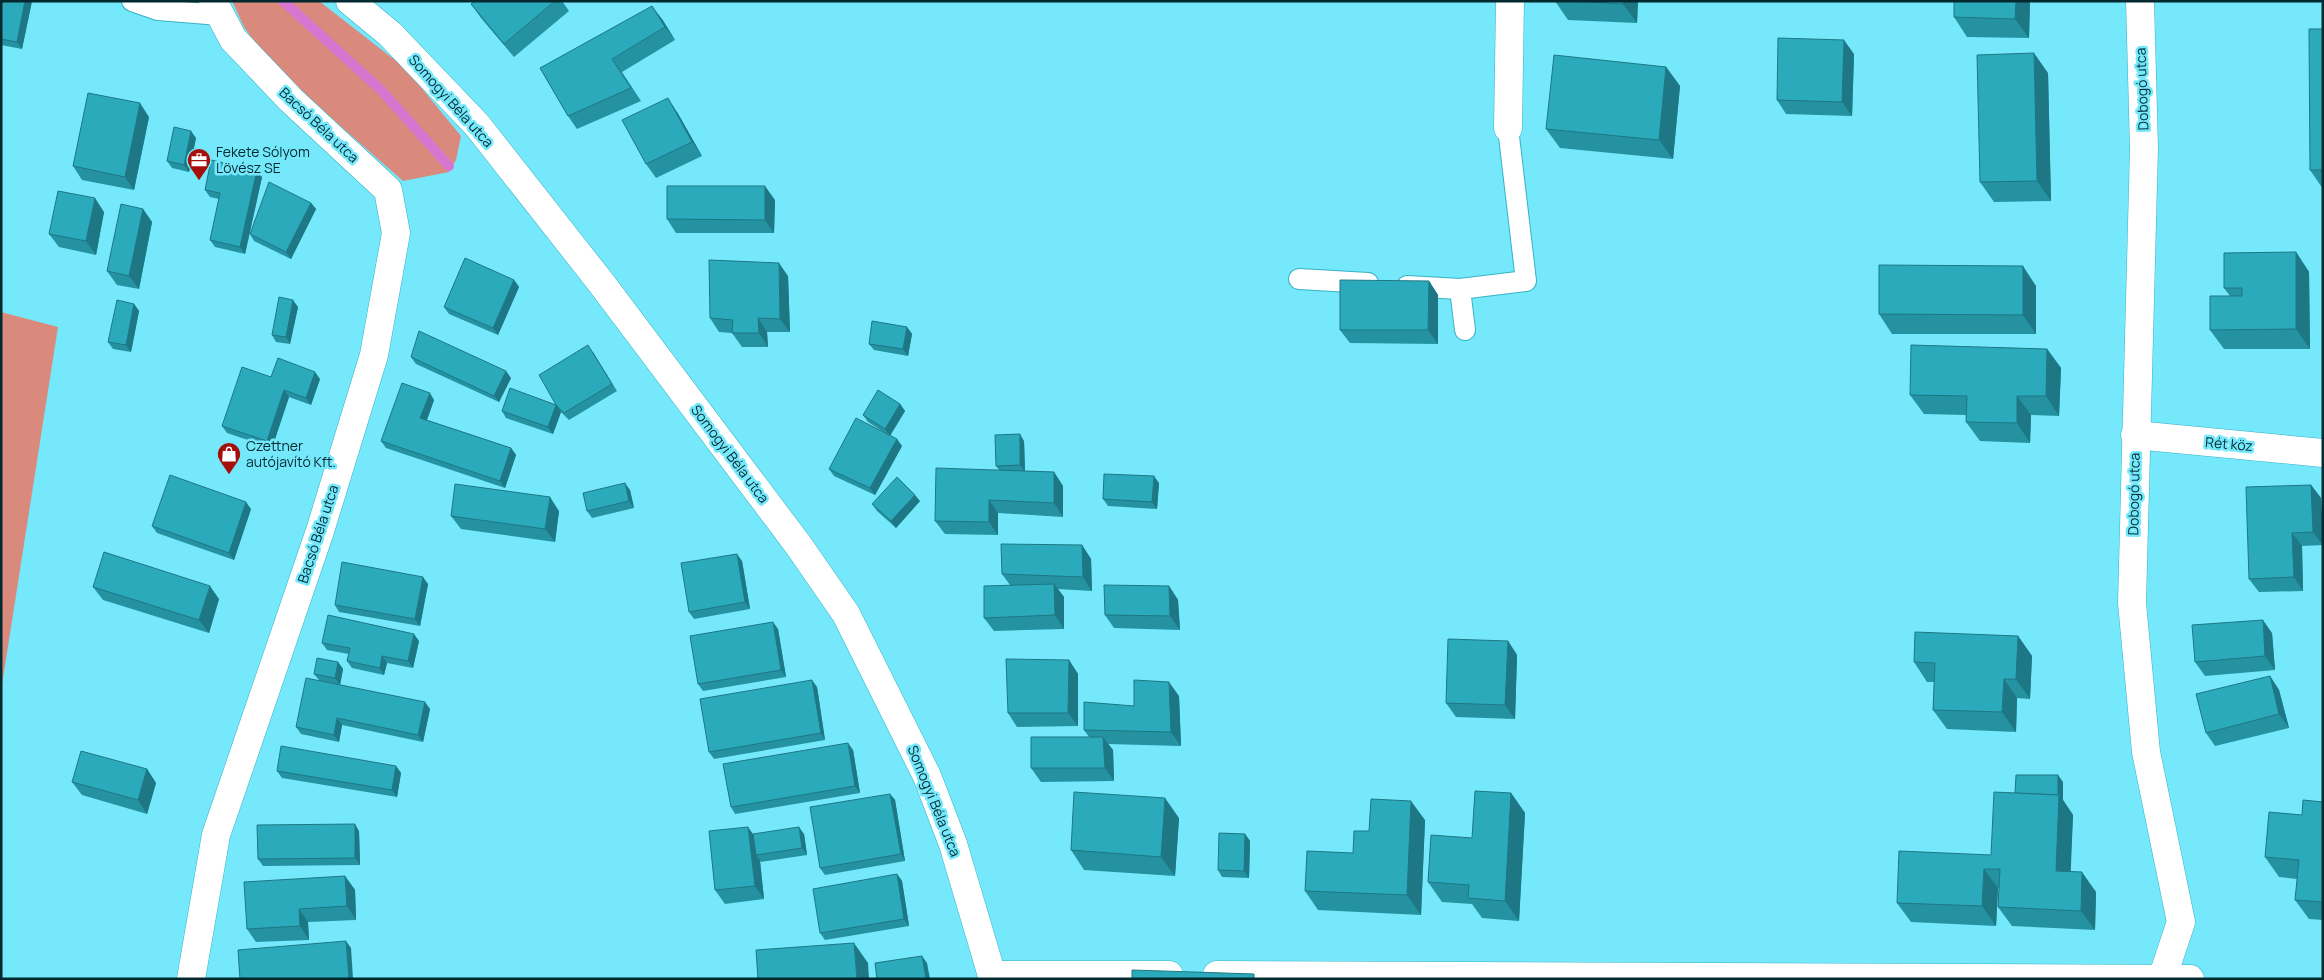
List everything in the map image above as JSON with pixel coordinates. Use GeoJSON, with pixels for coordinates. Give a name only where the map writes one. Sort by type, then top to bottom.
{"type":"FeatureCollection","features":[{"type":"Feature","properties":{"kind":"street","name":"Somogyi Béla utca"},"geometry":{"type":"LineString","coordinates":[[350,1],[390,34],[477,125],[614,300],[798,546],[846,614],[927,776],[953,844],[992,977]]}},
{"type":"Feature","properties":{"kind":"street"},"geometry":{"type":"LineString","coordinates":[[1508,128],[1510,1]]}},
{"type":"Feature","properties":{"kind":"street","name":"Dobogó utca"},"geometry":{"type":"LineString","coordinates":[[2140,1],[2144,148],[2132,603],[2146,752],[2181,922],[2162,979]]}},
{"type":"Feature","properties":{"kind":"street","name":"Bacsó Béla utca"},"geometry":{"type":"LineString","coordinates":[[191,979],[216,834],[316,540],[371,364],[396,233],[388,190],[291,100],[233,39],[217,8]]}},
{"type":"Feature","properties":{"kind":"street","name":"Rét köz"},"geometry":{"type":"LineString","coordinates":[[2135,435],[2323,453]]}},
{"type":"Feature","properties":{"kind":"street"},"geometry":{"type":"LineString","coordinates":[[992,977],[2190,979]]}},
{"type":"Feature","properties":{"kind":"lane"},"geometry":{"type":"LineString","coordinates":[[132,1],[158,10],[217,8]]}},
{"type":"Feature","properties":{"kind":"lane"},"geometry":{"type":"LineString","coordinates":[[1299,279],[1460,289],[1526,281],[1508,128]]}},
{"type":"Feature","properties":{"kind":"lane"},"geometry":{"type":"LineString","coordinates":[[1460,289],[1465,330]]}},
{"type":"Feature","properties":{"kind":"shaded area"},"geometry":{"type":"Polygon","coordinates":[[[232,1],[319,1],[405,68],[461,136],[456,160],[449,172],[403,181],[272,66],[244,27],[232,1]]]}},
{"type":"Feature","properties":{"kind":"shaded area"},"geometry":{"type":"Polygon","coordinates":[[[1,312],[58,327],[1,691],[1,312]]]}},
{"type":"Feature","properties":{"kind":"building"},"geometry":{"type":"Polygon","coordinates":[[[1,1],[25,1],[17,42],[1,39],[1,1]]]}},
{"type":"Feature","properties":{"kind":"building"},"geometry":{"type":"Polygon","coordinates":[[[475,1],[555,1],[504,44],[471,4],[475,1]]]}},
{"type":"Feature","properties":{"kind":"building"},"geometry":{"type":"Polygon","coordinates":[[[1573,1],[1623,1],[1623,4],[1573,1]]]}},
{"type":"Feature","properties":{"kind":"building"},"geometry":{"type":"Polygon","coordinates":[[[1954,1],[2016,1],[2015,19],[1954,17],[1954,1]]]}},
{"type":"Feature","properties":{"kind":"building"},"geometry":{"type":"Polygon","coordinates":[[[652,6],[665,27],[612,59],[631,88],[568,116],[540,68],[652,6]]]}},
{"type":"Feature","properties":{"kind":"building"},"geometry":{"type":"Polygon","coordinates":[[[2309,29],[2323,29],[2323,170],[2310,170],[2309,29]]]}},
{"type":"Feature","properties":{"kind":"building"},"geometry":{"type":"Polygon","coordinates":[[[1778,38],[1844,40],[1842,102],[1777,100],[1778,38]]]}},
{"type":"Feature","properties":{"kind":"building"},"geometry":{"type":"Polygon","coordinates":[[[2034,53],[2037,181],[1980,182],[1977,55],[2034,53]]]}},
{"type":"Feature","properties":{"kind":"building"},"geometry":{"type":"Polygon","coordinates":[[[1554,55],[1666,67],[1659,140],[1546,129],[1554,55]]]}},
{"type":"Feature","properties":{"kind":"building"},"geometry":{"type":"Polygon","coordinates":[[[88,93],[140,103],[125,177],[73,166],[88,93]]]}},
{"type":"Feature","properties":{"kind":"building"},"geometry":{"type":"Polygon","coordinates":[[[668,98],[692,142],[646,164],[622,120],[668,98]]]}},
{"type":"Feature","properties":{"kind":"building"},"geometry":{"type":"Polygon","coordinates":[[[174,127],[191,131],[184,165],[167,161],[174,127]]]}},
{"type":"Feature","properties":{"kind":"building"},"geometry":{"type":"Polygon","coordinates":[[[211,160],[257,170],[240,247],[210,240],[220,193],[205,190],[211,160]]]}},
{"type":"Feature","properties":{"kind":"building"},"geometry":{"type":"Polygon","coordinates":[[[269,182],[311,203],[286,252],[250,234],[269,182]]]}},
{"type":"Feature","properties":{"kind":"building"},"geometry":{"type":"Polygon","coordinates":[[[667,186],[765,186],[765,220],[667,219],[667,186]]]}},
{"type":"Feature","properties":{"kind":"building"},"geometry":{"type":"Polygon","coordinates":[[[58,191],[95,198],[86,241],[49,234],[58,191]]]}},
{"type":"Feature","properties":{"kind":"building"},"geometry":{"type":"Polygon","coordinates":[[[121,204],[143,209],[129,276],[107,271],[121,204]]]}},
{"type":"Feature","properties":{"kind":"building"},"geometry":{"type":"Polygon","coordinates":[[[2296,252],[2296,329],[2210,330],[2210,296],[2242,296],[2242,288],[2224,288],[2224,253],[2296,252]]]}},
{"type":"Feature","properties":{"kind":"building"},"geometry":{"type":"Polygon","coordinates":[[[465,258],[514,280],[493,328],[444,307],[465,258]]]}},
{"type":"Feature","properties":{"kind":"building"},"geometry":{"type":"Polygon","coordinates":[[[709,260],[779,263],[780,319],[758,318],[759,333],[732,333],[733,320],[710,318],[709,260]]]}},
{"type":"Feature","properties":{"kind":"building"},"geometry":{"type":"Polygon","coordinates":[[[1879,265],[2023,266],[2023,315],[1879,314],[1879,265]]]}},
{"type":"Feature","properties":{"kind":"building"},"geometry":{"type":"Polygon","coordinates":[[[1340,280],[1429,281],[1428,330],[1340,330],[1340,280]]]}},
{"type":"Feature","properties":{"kind":"building"},"geometry":{"type":"Polygon","coordinates":[[[279,297],[293,300],[286,337],[272,335],[279,297]]]}},
{"type":"Feature","properties":{"kind":"building"},"geometry":{"type":"Polygon","coordinates":[[[117,300],[134,304],[126,345],[108,342],[117,300]]]}},
{"type":"Feature","properties":{"kind":"building"},"geometry":{"type":"Polygon","coordinates":[[[872,321],[907,327],[903,349],[869,344],[872,321]]]}},
{"type":"Feature","properties":{"kind":"building"},"geometry":{"type":"Polygon","coordinates":[[[419,331],[506,371],[494,396],[411,357],[419,331]]]}},
{"type":"Feature","properties":{"kind":"building"},"geometry":{"type":"Polygon","coordinates":[[[588,345],[612,384],[564,413],[556,405],[539,375],[588,345]]]}},
{"type":"Feature","properties":{"kind":"building"},"geometry":{"type":"Polygon","coordinates":[[[1911,345],[2047,349],[2046,396],[2017,396],[2017,423],[1966,422],[1967,396],[1910,395],[1911,345]]]}},
{"type":"Feature","properties":{"kind":"building"},"geometry":{"type":"Polygon","coordinates":[[[278,358],[315,372],[306,398],[284,390],[267,441],[222,426],[242,367],[271,377],[278,358]]]}},
{"type":"Feature","properties":{"kind":"building"},"geometry":{"type":"Polygon","coordinates":[[[402,383],[430,393],[420,418],[511,448],[500,481],[381,441],[402,383]]]}},
{"type":"Feature","properties":{"kind":"building"},"geometry":{"type":"Polygon","coordinates":[[[510,388],[556,405],[548,427],[502,411],[510,388]]]}},
{"type":"Feature","properties":{"kind":"building"},"geometry":{"type":"Polygon","coordinates":[[[878,390],[900,404],[885,429],[863,415],[878,390]]]}},
{"type":"Feature","properties":{"kind":"building"},"geometry":{"type":"Polygon","coordinates":[[[856,418],[897,439],[870,488],[829,469],[856,418]]]}},
{"type":"Feature","properties":{"kind":"building"},"geometry":{"type":"Polygon","coordinates":[[[1020,434],[1020,465],[996,466],[995,435],[1020,434]]]}},
{"type":"Feature","properties":{"kind":"building"},"geometry":{"type":"Polygon","coordinates":[[[936,468],[1054,472],[1054,503],[989,500],[989,522],[935,521],[936,468]]]}},
{"type":"Feature","properties":{"kind":"building"},"geometry":{"type":"Polygon","coordinates":[[[1104,474],[1154,476],[1152,502],[1103,499],[1104,474]]]}},
{"type":"Feature","properties":{"kind":"building"},"geometry":{"type":"Polygon","coordinates":[[[170,475],[246,502],[229,553],[152,526],[170,475]]]}},
{"type":"Feature","properties":{"kind":"building"},"geometry":{"type":"Polygon","coordinates":[[[897,477],[915,495],[891,521],[872,504],[897,477]]]}},
{"type":"Feature","properties":{"kind":"building"},"geometry":{"type":"Polygon","coordinates":[[[625,483],[629,501],[587,511],[583,493],[625,483]]]}},
{"type":"Feature","properties":{"kind":"building"},"geometry":{"type":"Polygon","coordinates":[[[455,484],[550,497],[545,529],[451,516],[455,484]]]}},
{"type":"Feature","properties":{"kind":"building"},"geometry":{"type":"Polygon","coordinates":[[[2311,485],[2313,532],[2292,533],[2294,577],[2249,579],[2246,487],[2311,485]]]}},
{"type":"Feature","properties":{"kind":"building"},"geometry":{"type":"Polygon","coordinates":[[[1001,544],[1082,545],[1083,577],[1002,574],[1001,544]]]}},
{"type":"Feature","properties":{"kind":"building"},"geometry":{"type":"Polygon","coordinates":[[[104,552],[210,586],[199,620],[93,587],[104,552]]]}},
{"type":"Feature","properties":{"kind":"building"},"geometry":{"type":"Polygon","coordinates":[[[737,554],[745,602],[689,612],[681,563],[737,554]]]}},
{"type":"Feature","properties":{"kind":"building"},"geometry":{"type":"Polygon","coordinates":[[[342,562],[423,577],[415,619],[335,605],[342,562]]]}},
{"type":"Feature","properties":{"kind":"building"},"geometry":{"type":"Polygon","coordinates":[[[1054,584],[1055,615],[984,618],[984,586],[1054,584]]]}},
{"type":"Feature","properties":{"kind":"building"},"geometry":{"type":"Polygon","coordinates":[[[1104,585],[1169,586],[1170,616],[1105,615],[1104,585]]]}},
{"type":"Feature","properties":{"kind":"building"},"geometry":{"type":"Polygon","coordinates":[[[328,615],[414,634],[408,661],[382,656],[380,668],[347,661],[350,648],[322,643],[328,615]]]}},
{"type":"Feature","properties":{"kind":"building"},"geometry":{"type":"Polygon","coordinates":[[[2263,620],[2265,656],[2195,662],[2192,625],[2263,620]]]}},
{"type":"Feature","properties":{"kind":"building"},"geometry":{"type":"Polygon","coordinates":[[[773,622],[781,670],[698,684],[690,636],[773,622]]]}},
{"type":"Feature","properties":{"kind":"building"},"geometry":{"type":"Polygon","coordinates":[[[1915,632],[2018,636],[2016,679],[2004,679],[2002,712],[1933,710],[1935,663],[1914,662],[1915,632]]]}},
{"type":"Feature","properties":{"kind":"building"},"geometry":{"type":"Polygon","coordinates":[[[1448,639],[1508,641],[1505,705],[1446,703],[1448,639]]]}},
{"type":"Feature","properties":{"kind":"building"},"geometry":{"type":"Polygon","coordinates":[[[317,658],[338,662],[335,678],[314,674],[317,658]]]}},
{"type":"Feature","properties":{"kind":"building"},"geometry":{"type":"Polygon","coordinates":[[[1006,659],[1069,660],[1068,713],[1008,713],[1006,659]]]}},
{"type":"Feature","properties":{"kind":"building"},"geometry":{"type":"Polygon","coordinates":[[[2270,676],[2279,714],[2206,733],[2196,694],[2270,676]]]}},
{"type":"Feature","properties":{"kind":"building"},"geometry":{"type":"Polygon","coordinates":[[[306,678],[425,702],[418,735],[337,718],[334,735],[296,727],[306,678]]]}},
{"type":"Feature","properties":{"kind":"building"},"geometry":{"type":"Polygon","coordinates":[[[812,680],[821,733],[709,752],[700,699],[812,680]]]}},
{"type":"Feature","properties":{"kind":"building"},"geometry":{"type":"Polygon","coordinates":[[[1134,680],[1169,682],[1171,732],[1084,730],[1084,702],[1134,706],[1134,680]]]}},
{"type":"Feature","properties":{"kind":"building"},"geometry":{"type":"Polygon","coordinates":[[[1031,737],[1103,737],[1105,768],[1031,768],[1031,737]]]}},
{"type":"Feature","properties":{"kind":"building"},"geometry":{"type":"Polygon","coordinates":[[[848,743],[855,786],[731,807],[723,764],[848,743]]]}},
{"type":"Feature","properties":{"kind":"building"},"geometry":{"type":"Polygon","coordinates":[[[281,746],[396,766],[392,790],[277,771],[281,746]]]}},
{"type":"Feature","properties":{"kind":"building"},"geometry":{"type":"Polygon","coordinates":[[[81,751],[147,769],[138,800],[72,782],[81,751]]]}},
{"type":"Feature","properties":{"kind":"building"},"geometry":{"type":"Polygon","coordinates":[[[2016,775],[2058,775],[2058,795],[2015,793],[2016,775]]]}},
{"type":"Feature","properties":{"kind":"building"},"geometry":{"type":"Polygon","coordinates":[[[1475,791],[1511,793],[1505,901],[1468,898],[1469,885],[1428,882],[1431,835],[1472,838],[1475,791]]]}},
{"type":"Feature","properties":{"kind":"building"},"geometry":{"type":"Polygon","coordinates":[[[1074,792],[1165,798],[1161,857],[1071,850],[1074,792]]]}},
{"type":"Feature","properties":{"kind":"building"},"geometry":{"type":"Polygon","coordinates":[[[1994,792],[2059,795],[2056,871],[2082,872],[2081,911],[1998,907],[2000,869],[1984,869],[1982,906],[1897,903],[1899,851],[1991,855],[1994,792]]]}},
{"type":"Feature","properties":{"kind":"building"},"geometry":{"type":"Polygon","coordinates":[[[890,794],[901,854],[820,868],[810,807],[890,794]]]}},
{"type":"Feature","properties":{"kind":"building"},"geometry":{"type":"Polygon","coordinates":[[[1371,799],[1411,801],[1407,895],[1305,891],[1307,851],[1353,853],[1354,831],[1369,831],[1371,799]]]}},
{"type":"Feature","properties":{"kind":"building"},"geometry":{"type":"Polygon","coordinates":[[[2303,800],[2323,802],[2323,902],[2295,900],[2299,860],[2265,857],[2269,812],[2302,815],[2303,800]]]}},
{"type":"Feature","properties":{"kind":"building"},"geometry":{"type":"Polygon","coordinates":[[[355,824],[355,858],[258,859],[257,825],[355,824]]]}},
{"type":"Feature","properties":{"kind":"building"},"geometry":{"type":"Polygon","coordinates":[[[748,827],[755,886],[715,890],[709,831],[748,827]]]}},
{"type":"Feature","properties":{"kind":"building"},"geometry":{"type":"Polygon","coordinates":[[[799,827],[802,848],[756,855],[753,834],[799,827]]]}},
{"type":"Feature","properties":{"kind":"building"},"geometry":{"type":"Polygon","coordinates":[[[1219,833],[1245,834],[1244,871],[1218,870],[1219,833]]]}},
{"type":"Feature","properties":{"kind":"building"},"geometry":{"type":"Polygon","coordinates":[[[897,874],[904,919],[820,933],[813,889],[897,874]]]}},
{"type":"Feature","properties":{"kind":"building"},"geometry":{"type":"Polygon","coordinates":[[[345,876],[347,906],[299,909],[300,926],[247,929],[244,882],[345,876]]]}},
{"type":"Feature","properties":{"kind":"building"},"geometry":{"type":"Polygon","coordinates":[[[346,941],[349,979],[240,979],[238,950],[346,941]]]}},
{"type":"Feature","properties":{"kind":"building"},"geometry":{"type":"Polygon","coordinates":[[[854,943],[857,979],[758,979],[756,950],[854,943]]]}},
{"type":"Feature","properties":{"kind":"building"},"geometry":{"type":"Polygon","coordinates":[[[922,956],[926,979],[877,979],[875,963],[922,956]]]}},
{"type":"Feature","properties":{"kind":"building"},"geometry":{"type":"Polygon","coordinates":[[[1132,970],[1254,974],[1254,979],[1132,979],[1132,970]]]}},
{"type":"Feature","properties":{"kind":"waterway"},"geometry":{"type":"LineString","coordinates":[[283,1],[381,90],[449,166]]}},
{"type":"Feature","properties":{"kind":"place","name":"Fekete Sólyom Lövész SE"},"geometry":{"type":"Point","coordinates":[199,181]}},
{"type":"Feature","properties":{"kind":"place","name":"Czettner autójavító Kft."},"geometry":{"type":"Point","coordinates":[229,475]}}]}
